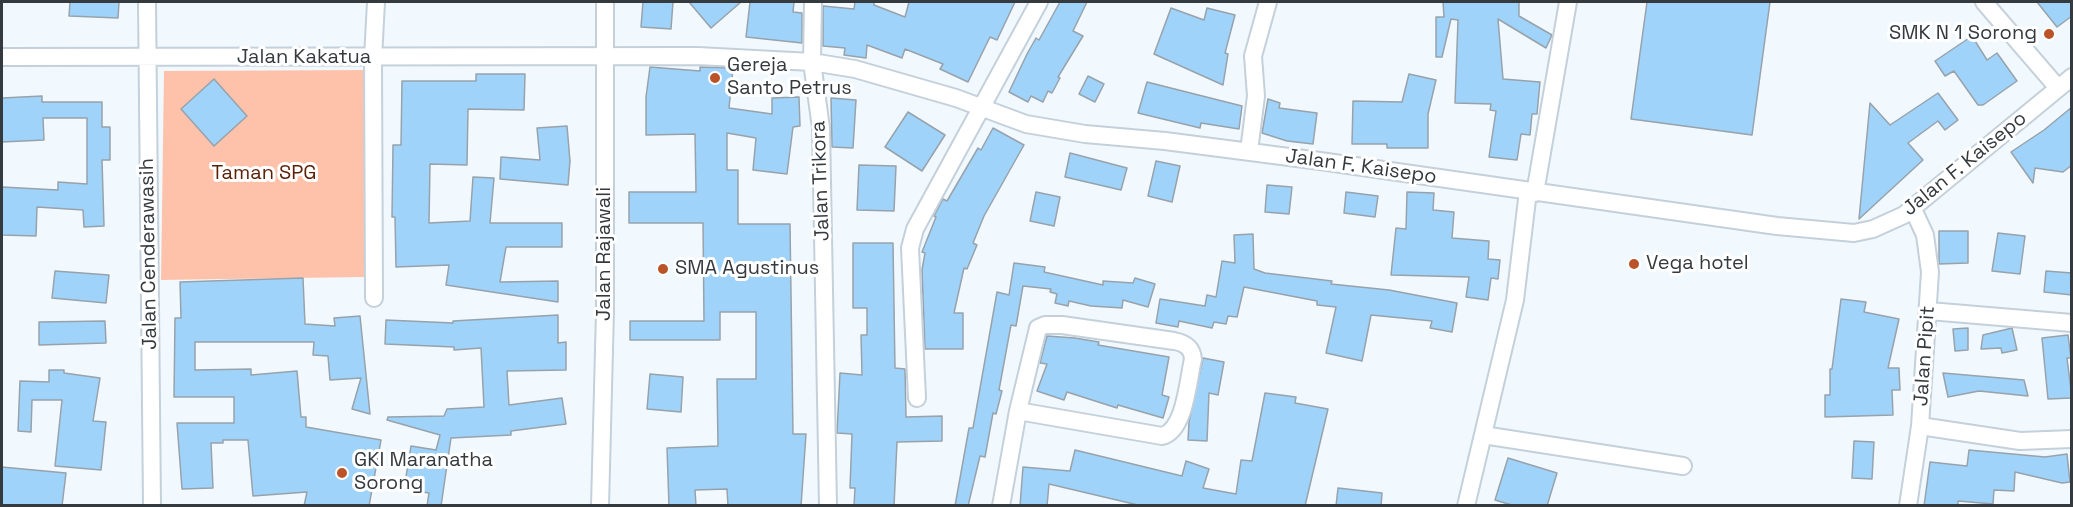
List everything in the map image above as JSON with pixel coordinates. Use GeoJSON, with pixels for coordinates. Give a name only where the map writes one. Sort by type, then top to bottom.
{"type":"FeatureCollection","features":[{"type":"Feature","properties":{"kind":"street","name":"Jalan Cenderawasih"},"geometry":{"type":"LineString","coordinates":[[147,2],[152,506]]}},
{"type":"Feature","properties":{"kind":"street"},"geometry":{"type":"LineString","coordinates":[[374,298],[373,58],[376,2]]}},
{"type":"Feature","properties":{"kind":"street","name":"Jalan Rajawali"},"geometry":{"type":"LineString","coordinates":[[600,506],[605,311],[605,2]]}},
{"type":"Feature","properties":{"kind":"street","name":"Jalan Trikora"},"geometry":{"type":"LineString","coordinates":[[813,2],[812,62],[822,128],[828,506]]}},
{"type":"Feature","properties":{"kind":"street"},"geometry":{"type":"LineString","coordinates":[[917,398],[910,248],[915,229],[1039,2]]}},
{"type":"Feature","properties":{"kind":"street"},"geometry":{"type":"LineString","coordinates":[[1249,151],[1256,96],[1253,56],[1268,2]]}},
{"type":"Feature","properties":{"kind":"street"},"geometry":{"type":"LineString","coordinates":[[1466,506],[1515,300],[1531,192],[1568,2]]}},
{"type":"Feature","properties":{"kind":"street"},"geometry":{"type":"LineString","coordinates":[[1984,2],[2058,88]]}},
{"type":"Feature","properties":{"kind":"street","name":"Jalan F. Kaisepo"},"geometry":{"type":"LineString","coordinates":[[606,57],[698,56],[812,62],[855,69],[956,98],[980,109],[1026,124],[1085,134],[1249,151],[1836,233],[1854,233],[1873,229],[1914,209],[2072,77]]}},
{"type":"Feature","properties":{"kind":"street","name":"Jalan Kakatua"},"geometry":{"type":"LineString","coordinates":[[2,57],[606,57]]}},
{"type":"Feature","properties":{"kind":"street","name":"Jalan Pipit"},"geometry":{"type":"LineString","coordinates":[[1908,506],[1920,426],[1929,311],[1929,250],[1914,209]]}},
{"type":"Feature","properties":{"kind":"street"},"geometry":{"type":"LineString","coordinates":[[1929,311],[2072,323]]}},
{"type":"Feature","properties":{"kind":"street"},"geometry":{"type":"LineString","coordinates":[[1001,506],[1018,411],[1035,331],[1045,324],[1174,341],[1186,344],[1192,351],[1193,359],[1179,423],[1168,435],[1090,425],[1018,411]]}},
{"type":"Feature","properties":{"kind":"street"},"geometry":{"type":"LineString","coordinates":[[1920,426],[2020,441],[2072,439]]}},
{"type":"Feature","properties":{"kind":"street"},"geometry":{"type":"LineString","coordinates":[[1483,435],[1683,466]]}},
{"type":"Feature","properties":{"kind":"green space","name":"Taman SPG"},"geometry":{"type":"Polygon","coordinates":[[[366,70],[365,277],[161,280],[164,71],[366,70]]]}},
{"type":"Feature","properties":{"kind":"building"},"geometry":{"type":"Polygon","coordinates":[[[70,2],[119,2],[118,18],[69,16],[70,2]]]}},
{"type":"Feature","properties":{"kind":"building"},"geometry":{"type":"Polygon","coordinates":[[[643,2],[673,2],[671,29],[641,27],[643,2]]]}},
{"type":"Feature","properties":{"kind":"building"},"geometry":{"type":"Polygon","coordinates":[[[689,2],[741,2],[711,28],[689,2]]]}},
{"type":"Feature","properties":{"kind":"building"},"geometry":{"type":"Polygon","coordinates":[[[750,2],[794,2],[793,12],[802,13],[802,43],[746,37],[750,2]]]}},
{"type":"Feature","properties":{"kind":"building"},"geometry":{"type":"Polygon","coordinates":[[[855,2],[874,2],[874,5],[905,17],[909,2],[1015,2],[997,40],[990,37],[968,82],[940,69],[943,64],[905,49],[902,58],[867,45],[866,58],[844,55],[845,48],[823,46],[823,6],[854,9],[855,2]]]}},
{"type":"Feature","properties":{"kind":"building"},"geometry":{"type":"Polygon","coordinates":[[[1060,2],[1087,2],[1073,31],[1083,36],[1058,77],[1060,78],[1052,93],[1048,91],[1043,102],[1031,96],[1028,102],[1009,92],[1036,38],[1039,40],[1060,2]]]}},
{"type":"Feature","properties":{"kind":"building"},"geometry":{"type":"Polygon","coordinates":[[[1443,2],[1519,2],[1519,16],[1552,35],[1546,48],[1498,19],[1503,79],[1540,82],[1537,114],[1532,114],[1530,135],[1521,134],[1517,160],[1489,157],[1496,111],[1490,110],[1491,104],[1455,103],[1458,20],[1451,19],[1442,57],[1436,57],[1436,17],[1444,17],[1443,2]]]}},
{"type":"Feature","properties":{"kind":"building"},"geometry":{"type":"Polygon","coordinates":[[[1647,2],[1770,2],[1752,135],[1631,119],[1647,2]]]}},
{"type":"Feature","properties":{"kind":"building"},"geometry":{"type":"Polygon","coordinates":[[[2037,2],[2072,2],[2072,16],[2057,27],[2037,2]]]}},
{"type":"Feature","properties":{"kind":"building"},"geometry":{"type":"Polygon","coordinates":[[[1171,8],[1204,20],[1207,8],[1235,15],[1225,53],[1228,54],[1223,85],[1154,54],[1171,8]]]}},
{"type":"Feature","properties":{"kind":"building"},"geometry":{"type":"Polygon","coordinates":[[[1972,36],[1987,60],[1997,53],[2017,81],[1983,105],[1978,105],[1954,71],[1945,76],[1935,61],[1972,36]]]}},
{"type":"Feature","properties":{"kind":"building"},"geometry":{"type":"Polygon","coordinates":[[[650,67],[700,71],[700,67],[733,68],[729,108],[772,114],[772,98],[799,97],[800,126],[793,127],[787,174],[753,170],[756,138],[727,133],[727,170],[738,170],[738,224],[790,224],[793,434],[806,434],[801,506],[728,506],[727,489],[695,490],[696,506],[669,506],[667,448],[718,446],[717,379],[756,379],[756,312],[720,312],[720,340],[630,340],[630,321],[704,321],[703,223],[629,223],[629,192],[696,192],[695,134],[646,135],[646,97],[650,67]]]}},
{"type":"Feature","properties":{"kind":"building"},"geometry":{"type":"Polygon","coordinates":[[[476,74],[525,74],[524,110],[468,109],[467,165],[430,164],[429,223],[470,221],[473,177],[494,178],[490,223],[562,223],[562,247],[506,247],[500,282],[558,281],[558,302],[446,285],[449,265],[396,267],[395,217],[392,217],[393,145],[401,145],[402,81],[476,81],[476,74]]]}},
{"type":"Feature","properties":{"kind":"building"},"geometry":{"type":"Polygon","coordinates":[[[1409,74],[1436,80],[1428,114],[1428,148],[1387,148],[1387,144],[1352,144],[1353,101],[1402,102],[1409,74]]]}},
{"type":"Feature","properties":{"kind":"building"},"geometry":{"type":"Polygon","coordinates":[[[1088,76],[1104,84],[1095,102],[1079,94],[1088,76]]]}},
{"type":"Feature","properties":{"kind":"building"},"geometry":{"type":"Polygon","coordinates":[[[214,79],[247,116],[214,146],[181,109],[214,79]]]}},
{"type":"Feature","properties":{"kind":"building"},"geometry":{"type":"Polygon","coordinates":[[[1147,82],[1242,106],[1239,129],[1201,123],[1200,128],[1138,113],[1147,82]]]}},
{"type":"Feature","properties":{"kind":"building"},"geometry":{"type":"Polygon","coordinates":[[[1938,93],[1958,120],[1945,130],[1938,121],[1908,143],[1923,160],[1859,219],[1870,103],[1890,125],[1938,93]]]}},
{"type":"Feature","properties":{"kind":"building"},"geometry":{"type":"Polygon","coordinates":[[[42,96],[42,102],[102,102],[102,127],[110,127],[110,160],[102,160],[104,226],[84,227],[83,210],[37,207],[36,236],[2,235],[2,187],[58,190],[58,182],[87,184],[87,118],[43,118],[44,140],[2,142],[2,98],[42,96]]]}},
{"type":"Feature","properties":{"kind":"building"},"geometry":{"type":"Polygon","coordinates":[[[831,98],[856,100],[853,148],[832,147],[831,98]]]}},
{"type":"Feature","properties":{"kind":"building"},"geometry":{"type":"Polygon","coordinates":[[[1268,99],[1280,103],[1279,108],[1317,113],[1313,144],[1287,141],[1262,133],[1268,99]]]}},
{"type":"Feature","properties":{"kind":"building"},"geometry":{"type":"Polygon","coordinates":[[[2072,107],[2072,165],[2063,172],[2035,168],[2033,183],[2011,152],[2044,130],[2072,107]]]}},
{"type":"Feature","properties":{"kind":"building"},"geometry":{"type":"Polygon","coordinates":[[[908,112],[945,135],[922,171],[885,147],[908,112]]]}},
{"type":"Feature","properties":{"kind":"building"},"geometry":{"type":"Polygon","coordinates":[[[567,126],[570,161],[568,185],[500,179],[501,157],[540,160],[537,128],[567,126]]]}},
{"type":"Feature","properties":{"kind":"building"},"geometry":{"type":"Polygon","coordinates":[[[993,128],[1024,145],[984,216],[973,243],[977,245],[967,269],[964,268],[954,313],[963,313],[963,349],[925,349],[922,270],[925,253],[922,252],[936,217],[934,216],[943,199],[947,201],[978,148],[981,150],[993,128]]]}},
{"type":"Feature","properties":{"kind":"building"},"geometry":{"type":"Polygon","coordinates":[[[1070,153],[1127,168],[1121,190],[1065,177],[1070,153]]]}},
{"type":"Feature","properties":{"kind":"building"},"geometry":{"type":"Polygon","coordinates":[[[1156,161],[1180,166],[1172,202],[1148,196],[1156,161]]]}},
{"type":"Feature","properties":{"kind":"building"},"geometry":{"type":"Polygon","coordinates":[[[859,165],[896,166],[894,211],[857,210],[859,165]]]}},
{"type":"Feature","properties":{"kind":"building"},"geometry":{"type":"Polygon","coordinates":[[[1267,185],[1292,187],[1289,214],[1265,212],[1267,185]]]}},
{"type":"Feature","properties":{"kind":"building"},"geometry":{"type":"Polygon","coordinates":[[[1036,192],[1060,197],[1054,226],[1030,221],[1036,192]]]}},
{"type":"Feature","properties":{"kind":"building"},"geometry":{"type":"Polygon","coordinates":[[[1346,192],[1378,196],[1375,217],[1344,213],[1346,192]]]}},
{"type":"Feature","properties":{"kind":"building"},"geometry":{"type":"Polygon","coordinates":[[[1407,192],[1434,193],[1433,210],[1454,212],[1452,238],[1489,241],[1488,259],[1500,260],[1498,279],[1491,278],[1488,300],[1466,297],[1469,277],[1391,275],[1396,228],[1406,229],[1407,192]]]}},
{"type":"Feature","properties":{"kind":"building"},"geometry":{"type":"Polygon","coordinates":[[[1939,231],[1968,231],[1968,263],[1939,264],[1939,231]]]}},
{"type":"Feature","properties":{"kind":"building"},"geometry":{"type":"Polygon","coordinates":[[[1998,233],[2025,236],[2020,274],[1992,271],[1998,233]]]}},
{"type":"Feature","properties":{"kind":"building"},"geometry":{"type":"Polygon","coordinates":[[[1253,234],[1254,269],[1265,273],[1332,281],[1331,284],[1389,290],[1457,303],[1452,332],[1430,328],[1432,321],[1371,315],[1362,361],[1326,353],[1336,307],[1317,305],[1317,301],[1244,287],[1237,317],[1228,316],[1226,324],[1214,322],[1212,328],[1179,321],[1178,327],[1156,323],[1160,299],[1205,306],[1207,295],[1216,297],[1222,261],[1235,263],[1234,235],[1253,234]]]}},
{"type":"Feature","properties":{"kind":"building"},"geometry":{"type":"Polygon","coordinates":[[[853,243],[893,243],[895,368],[905,369],[906,417],[942,416],[942,441],[897,442],[894,506],[854,506],[855,488],[850,488],[852,434],[837,433],[840,373],[862,375],[861,335],[867,335],[867,308],[853,308],[853,243]]]}},
{"type":"Feature","properties":{"kind":"building"},"geometry":{"type":"Polygon","coordinates":[[[1014,263],[1045,267],[1044,272],[1103,285],[1103,281],[1133,283],[1135,278],[1155,284],[1148,307],[1123,300],[1122,308],[1091,306],[1069,301],[1068,306],[1055,303],[1057,294],[1050,292],[1051,289],[1023,286],[1016,326],[1011,325],[999,390],[1002,391],[996,414],[993,413],[985,457],[980,456],[968,506],[955,506],[969,428],[973,428],[997,292],[1009,295],[1014,263]]]}},
{"type":"Feature","properties":{"kind":"building"},"geometry":{"type":"Polygon","coordinates":[[[55,271],[109,275],[106,303],[52,298],[55,271]]]}},
{"type":"Feature","properties":{"kind":"building"},"geometry":{"type":"Polygon","coordinates":[[[2046,271],[2072,273],[2072,295],[2044,292],[2046,271]]]}},
{"type":"Feature","properties":{"kind":"building"},"geometry":{"type":"Polygon","coordinates":[[[303,278],[305,324],[335,326],[334,318],[360,316],[370,414],[352,409],[361,378],[330,380],[328,356],[313,355],[314,342],[195,342],[195,370],[251,369],[251,375],[297,371],[301,417],[306,417],[306,427],[381,440],[369,506],[304,506],[307,492],[253,496],[248,440],[223,440],[223,443],[211,443],[213,488],[182,489],[177,423],[234,423],[234,397],[174,397],[175,318],[181,318],[180,282],[303,278]]]}},
{"type":"Feature","properties":{"kind":"building"},"geometry":{"type":"Polygon","coordinates":[[[1841,299],[1866,302],[1864,312],[1899,319],[1888,368],[1899,368],[1900,390],[1892,390],[1893,415],[1825,417],[1825,395],[1830,395],[1830,369],[1832,369],[1841,299]]]}},
{"type":"Feature","properties":{"kind":"building"},"geometry":{"type":"Polygon","coordinates":[[[558,315],[558,343],[566,342],[566,370],[507,371],[509,405],[562,398],[566,424],[511,431],[511,435],[451,438],[441,506],[427,506],[429,493],[404,489],[411,446],[436,450],[440,435],[387,420],[388,417],[444,416],[447,409],[484,407],[481,348],[454,350],[454,347],[385,344],[386,320],[453,323],[453,321],[558,315]]]}},
{"type":"Feature","properties":{"kind":"building"},"geometry":{"type":"Polygon","coordinates":[[[105,321],[106,343],[39,345],[39,322],[105,321]]]}},
{"type":"Feature","properties":{"kind":"building"},"geometry":{"type":"Polygon","coordinates":[[[1968,328],[1968,350],[1955,351],[1953,329],[1968,328]]]}},
{"type":"Feature","properties":{"kind":"building"},"geometry":{"type":"Polygon","coordinates":[[[2012,328],[2017,350],[2002,353],[2001,348],[1981,349],[1983,335],[2012,328]]]}},
{"type":"Feature","properties":{"kind":"building"},"geometry":{"type":"Polygon","coordinates":[[[2068,335],[2071,358],[2067,358],[2072,398],[2048,399],[2042,338],[2068,335]]]}},
{"type":"Feature","properties":{"kind":"building"},"geometry":{"type":"Polygon","coordinates":[[[1047,336],[1099,342],[1098,345],[1169,357],[1162,395],[1169,397],[1163,418],[1118,405],[1117,408],[1067,392],[1064,400],[1037,391],[1047,364],[1040,363],[1047,336]]]}},
{"type":"Feature","properties":{"kind":"building"},"geometry":{"type":"Polygon","coordinates":[[[1203,358],[1224,362],[1218,395],[1209,393],[1207,441],[1188,440],[1189,422],[1203,358]]]}},
{"type":"Feature","properties":{"kind":"building"},"geometry":{"type":"Polygon","coordinates":[[[49,370],[64,370],[64,373],[100,378],[93,421],[106,422],[101,470],[55,466],[62,400],[32,400],[31,432],[18,431],[20,381],[49,382],[49,370]]]}},
{"type":"Feature","properties":{"kind":"building"},"geometry":{"type":"Polygon","coordinates":[[[1943,373],[2024,380],[2028,396],[1979,391],[1948,397],[1943,373]]]}},
{"type":"Feature","properties":{"kind":"building"},"geometry":{"type":"Polygon","coordinates":[[[650,374],[683,377],[681,412],[647,409],[650,374]]]}},
{"type":"Feature","properties":{"kind":"building"},"geometry":{"type":"Polygon","coordinates":[[[1265,393],[1296,397],[1295,403],[1328,409],[1305,506],[1142,506],[1049,484],[1047,506],[1020,506],[1023,467],[1070,471],[1075,450],[1182,476],[1186,461],[1209,469],[1203,488],[1236,494],[1241,460],[1252,461],[1265,393]]]}},
{"type":"Feature","properties":{"kind":"building"},"geometry":{"type":"Polygon","coordinates":[[[1854,441],[1874,442],[1872,479],[1852,478],[1854,441]]]}},
{"type":"Feature","properties":{"kind":"building"},"geometry":{"type":"Polygon","coordinates":[[[1969,450],[2045,457],[2067,454],[2070,482],[2062,483],[2015,472],[2014,491],[1994,490],[1993,504],[1958,501],[1958,506],[1924,506],[1930,462],[1967,466],[1969,450]]]}},
{"type":"Feature","properties":{"kind":"building"},"geometry":{"type":"Polygon","coordinates":[[[1508,458],[1557,473],[1547,506],[1515,506],[1495,500],[1508,458]]]}},
{"type":"Feature","properties":{"kind":"building"},"geometry":{"type":"Polygon","coordinates":[[[2,467],[66,473],[62,506],[2,506],[2,467]]]}},
{"type":"Feature","properties":{"kind":"building"},"geometry":{"type":"Polygon","coordinates":[[[1338,488],[1382,493],[1381,506],[1336,506],[1338,488]]]}},
{"type":"Feature","properties":{"kind":"place","name":"SMK N 1 Sorong"},"geometry":{"type":"Point","coordinates":[2049,34]}},
{"type":"Feature","properties":{"kind":"place","name":"Gereja Santo Petrus"},"geometry":{"type":"Point","coordinates":[715,78]}},
{"type":"Feature","properties":{"kind":"place","name":"Vega hotel"},"geometry":{"type":"Point","coordinates":[1634,264]}},
{"type":"Feature","properties":{"kind":"place","name":"SMA Agustinus"},"geometry":{"type":"Point","coordinates":[663,269]}},
{"type":"Feature","properties":{"kind":"place","name":"GKI Maranatha Sorong"},"geometry":{"type":"Point","coordinates":[342,473]}}]}
